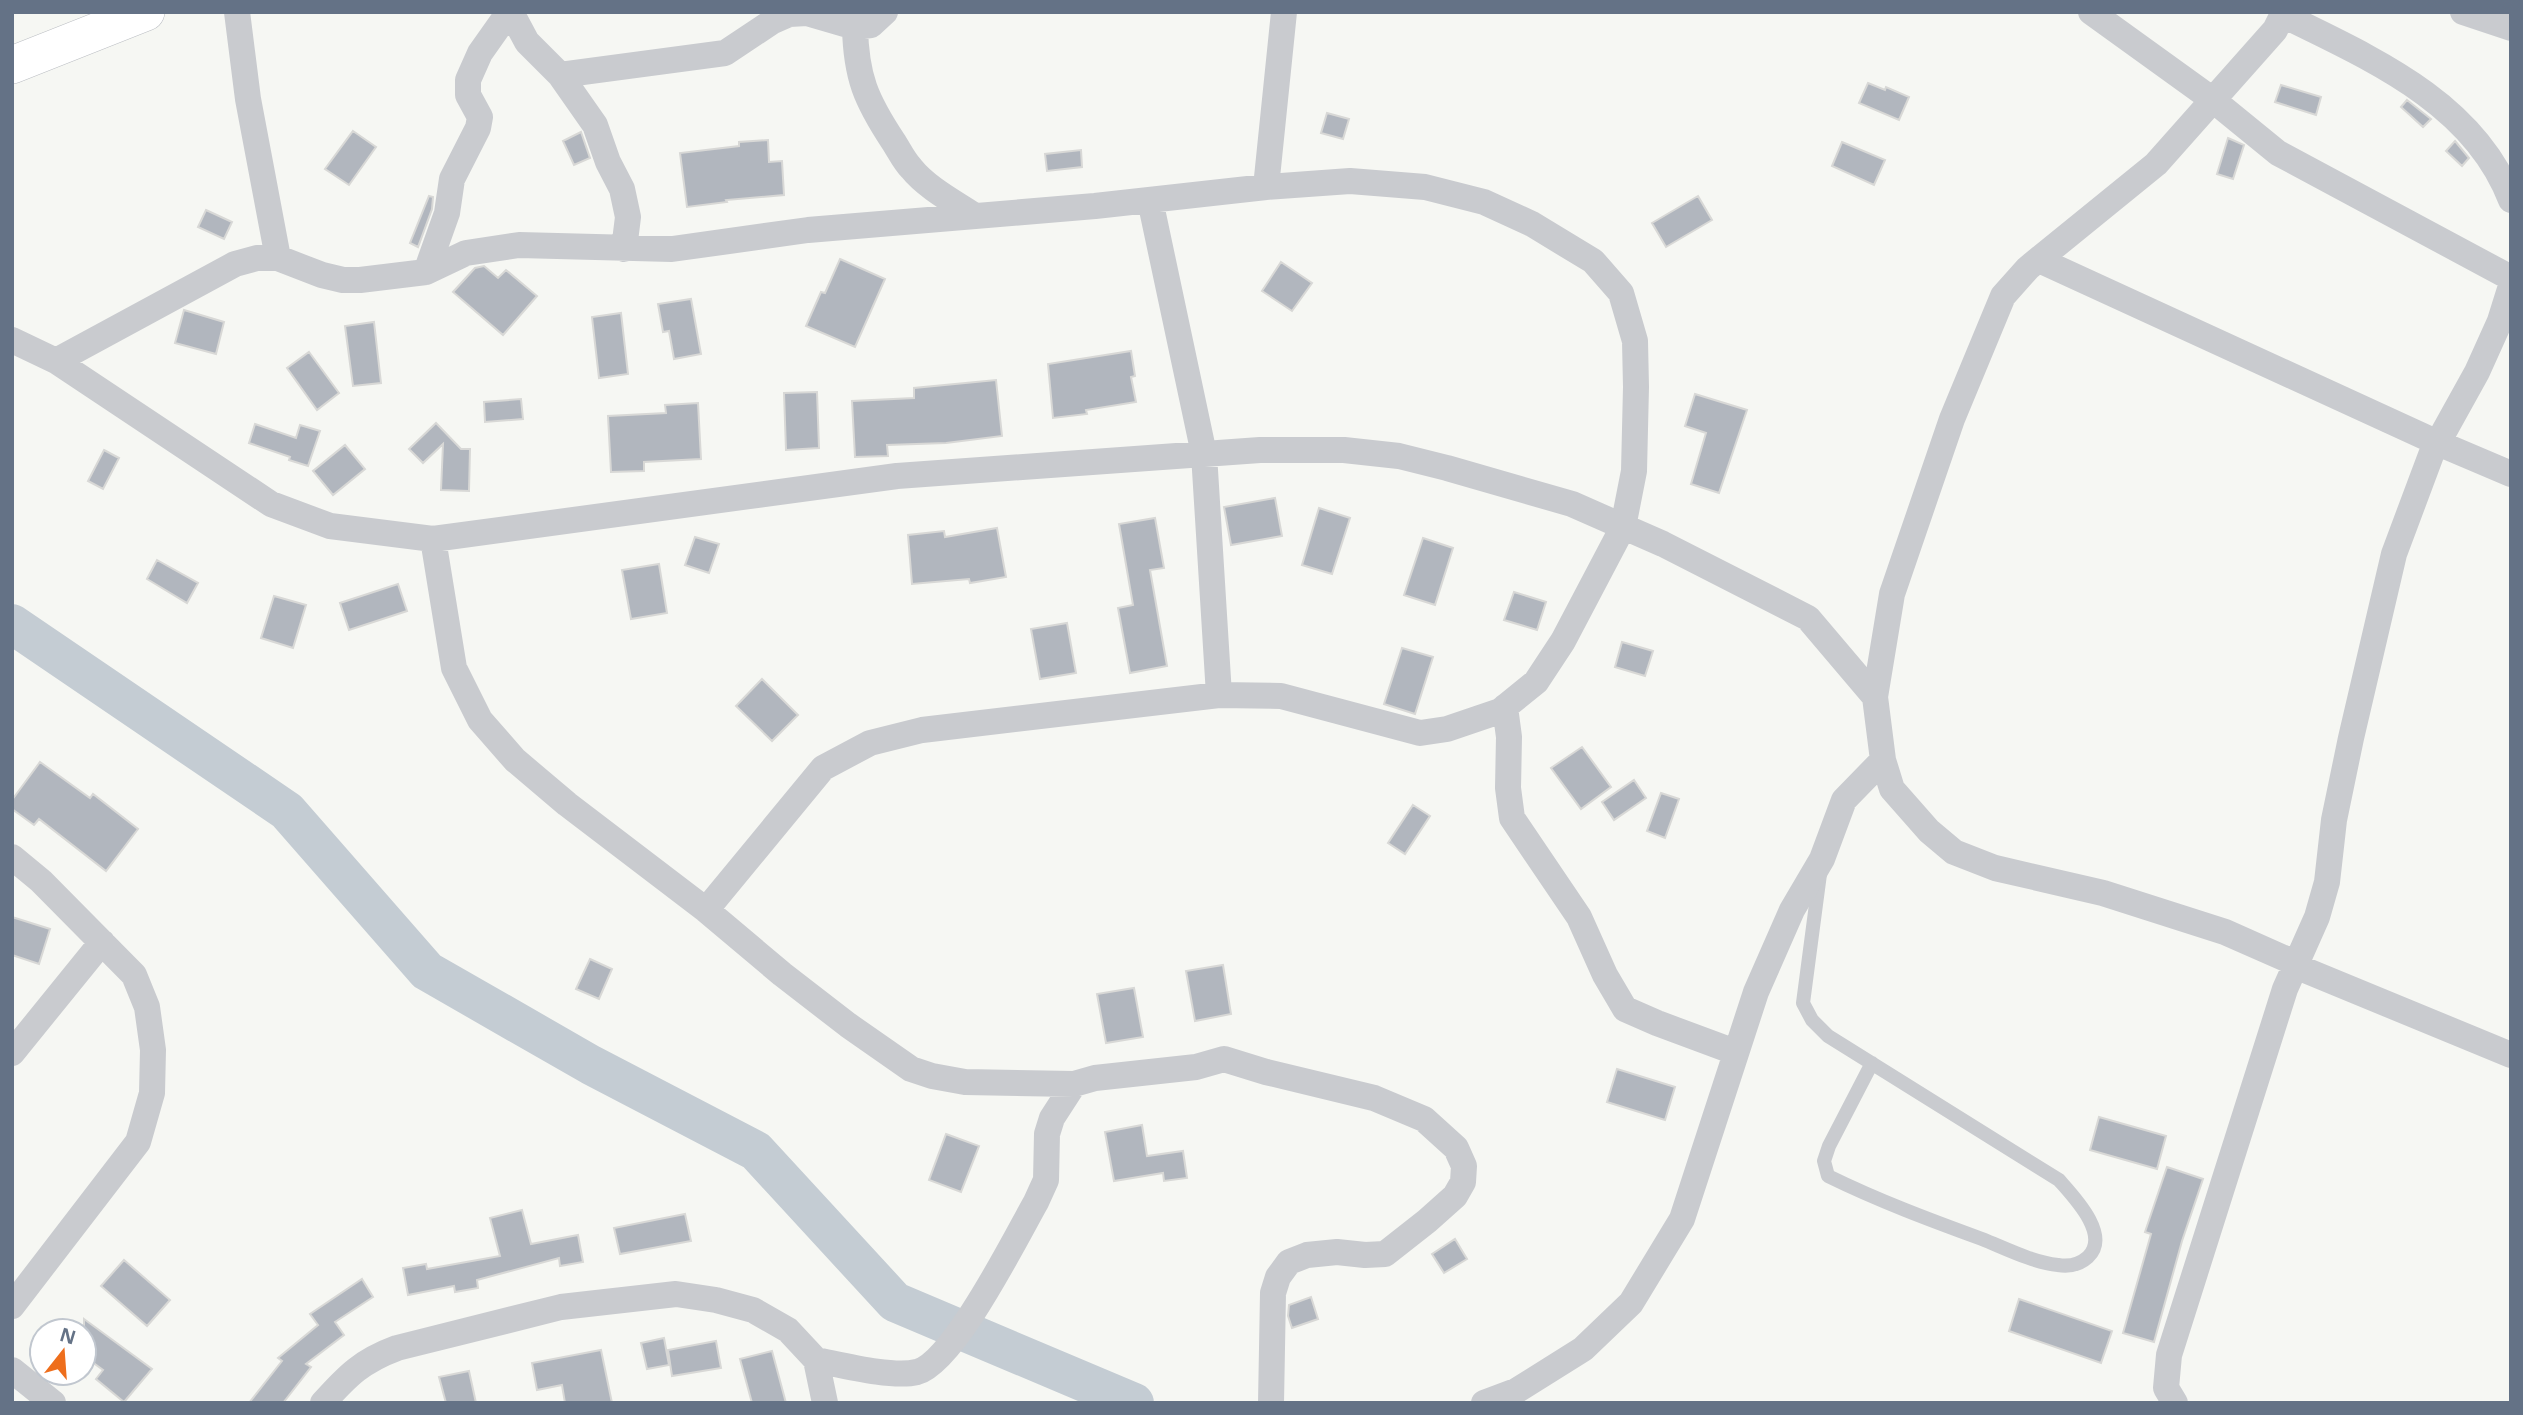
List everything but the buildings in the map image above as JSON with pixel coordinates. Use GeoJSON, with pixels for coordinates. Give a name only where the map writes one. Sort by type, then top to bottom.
{"type":"FeatureCollection","features":[{"type":"Feature","properties":{"kind":"street"},"geometry":{"type":"LineString","coordinates":[[12,65],[146,12]]}},
{"type":"Feature","properties":{"kind":"street"},"geometry":{"type":"LineString","coordinates":[[237,12],[248,99],[278,258]]}},
{"type":"Feature","properties":{"kind":"street"},"geometry":{"type":"LineString","coordinates":[[426,272],[447,213],[452,179],[478,128],[480,117],[468,95],[468,80],[480,53],[510,12],[527,42],[560,75],[595,125],[608,162],[622,189],[628,217],[625,248]]}},
{"type":"Feature","properties":{"kind":"street"},"geometry":{"type":"LineString","coordinates":[[560,75],[725,53],[773,21],[789,15],[807,13],[855,27],[871,25],[885,12]]}},
{"type":"Feature","properties":{"kind":"street"},"geometry":{"type":"LineString","coordinates":[[1266,187],[1284,12]]}},
{"type":"Feature","properties":{"kind":"street"},"geometry":{"type":"LineString","coordinates":[[2091,12],[2213,100],[2278,153],[2511,278]]}},
{"type":"Feature","properties":{"kind":"street"},"geometry":{"type":"LineString","coordinates":[[2463,12],[2511,28]]}},
{"type":"Feature","properties":{"kind":"street"},"geometry":{"type":"LineString","coordinates":[[2511,200],[2494,163],[2465,129],[2427,93],[2283,13],[2275,30],[2156,164],[2039,260],[2003,296],[1952,419],[1892,594],[1874,697],[1883,760],[1892,789],[1928,831],[1954,852],[1995,868],[2103,893],[2225,932],[2295,963],[2300,968],[2511,1055]]}},
{"type":"Feature","properties":{"kind":"street"},"geometry":{"type":"LineString","coordinates":[[855,27],[856,58],[863,90],[881,124],[911,169],[975,216]]}},
{"type":"Feature","properties":{"kind":"street"},"geometry":{"type":"LineString","coordinates":[[56,361],[235,264],[257,258],[278,258],[343,280],[426,272],[466,253],[519,244],[672,249],[807,230],[1350,181],[1424,187],[1484,202],[1532,224],[1593,261],[1621,293],[1635,341],[1634,471],[1623,527],[1563,641],[1536,682],[1500,711],[1447,729],[1420,733],[1281,696],[1219,695],[922,730],[870,743],[822,768],[706,910]]}},
{"type":"Feature","properties":{"kind":"street"},"geometry":{"type":"LineString","coordinates":[[1150,200],[1205,454],[1219,695]]}},
{"type":"Feature","properties":{"kind":"street"},"geometry":{"type":"LineString","coordinates":[[2039,260],[2511,474]]}},
{"type":"Feature","properties":{"kind":"street"},"geometry":{"type":"LineString","coordinates":[[2175,1403],[2166,1388],[2169,1355],[2285,989],[2317,917],[2327,882],[2334,820],[2394,554],[2431,455],[2486,352],[2500,321],[2511,286]]}},
{"type":"Feature","properties":{"kind":"street"},"geometry":{"type":"LineString","coordinates":[[12,340],[56,361],[271,504],[330,526],[433,539],[897,476],[1260,450],[1344,450],[1399,456],[1572,504],[1663,544],[1808,618],[1874,697]]}},
{"type":"Feature","properties":{"kind":"street"},"geometry":{"type":"LineString","coordinates":[[433,539],[454,668],[480,720],[516,760],[567,804],[706,910],[782,974],[911,1069],[965,1082],[1074,1084],[1095,1078],[1196,1068],[1224,1059],[1374,1098],[1424,1119],[1456,1148],[1464,1166],[1463,1182],[1455,1196],[1385,1254],[1337,1252],[1307,1255],[1289,1262],[1283,1270],[1273,1293],[1271,1403]]}},
{"type":"Feature","properties":{"kind":"street"},"geometry":{"type":"LineString","coordinates":[[1505,707],[1509,737],[1508,788],[1512,818],[1579,916],[1605,975],[1625,1009],[1735,1052]]}},
{"type":"Feature","properties":{"kind":"street"},"geometry":{"type":"LineString","coordinates":[[1484,1403],[1516,1391],[1583,1349],[1631,1303],[1682,1219],[1756,992],[1792,910],[1822,859],[1844,800],[1883,760]]}},
{"type":"Feature","properties":{"kind":"street"},"geometry":{"type":"LineString","coordinates":[[12,858],[41,881],[134,975],[147,1007],[153,1050],[152,1093],[138,1142],[12,1307]]}},
{"type":"Feature","properties":{"kind":"street"},"geometry":{"type":"LineString","coordinates":[[12,1053],[102,942]]}},
{"type":"Feature","properties":{"kind":"street"},"geometry":{"type":"LineString","coordinates":[[816,1360],[899,1374],[919,1372],[937,1357],[962,1329],[1036,1202],[1046,1180],[1047,1134],[1052,1118],[1074,1084]]}},
{"type":"Feature","properties":{"kind":"street"},"geometry":{"type":"LineString","coordinates":[[323,1403],[345,1378],[371,1358],[397,1348],[561,1307],[676,1294],[716,1300],[753,1310],[788,1329],[816,1360],[825,1403]]}},
{"type":"Feature","properties":{"kind":"street"},"geometry":{"type":"LineString","coordinates":[[12,1370],[53,1403]]}},
{"type":"Feature","properties":{"kind":"lane"},"geometry":{"type":"LineString","coordinates":[[1822,859],[1803,1003],[1812,1020],[1828,1035],[2059,1180],[2083,1207],[2095,1236],[2094,1249],[2087,1258],[2075,1266],[2045,1263],[1878,1201],[1829,1176],[1824,1161],[1829,1146],[1872,1063]]}},
{"type":"Feature","properties":{"kind":"waterway"},"geometry":{"type":"LineString","coordinates":[[12,624],[287,811],[427,971],[591,1065],[756,1151],[895,1302],[1134,1403]]}}]}
